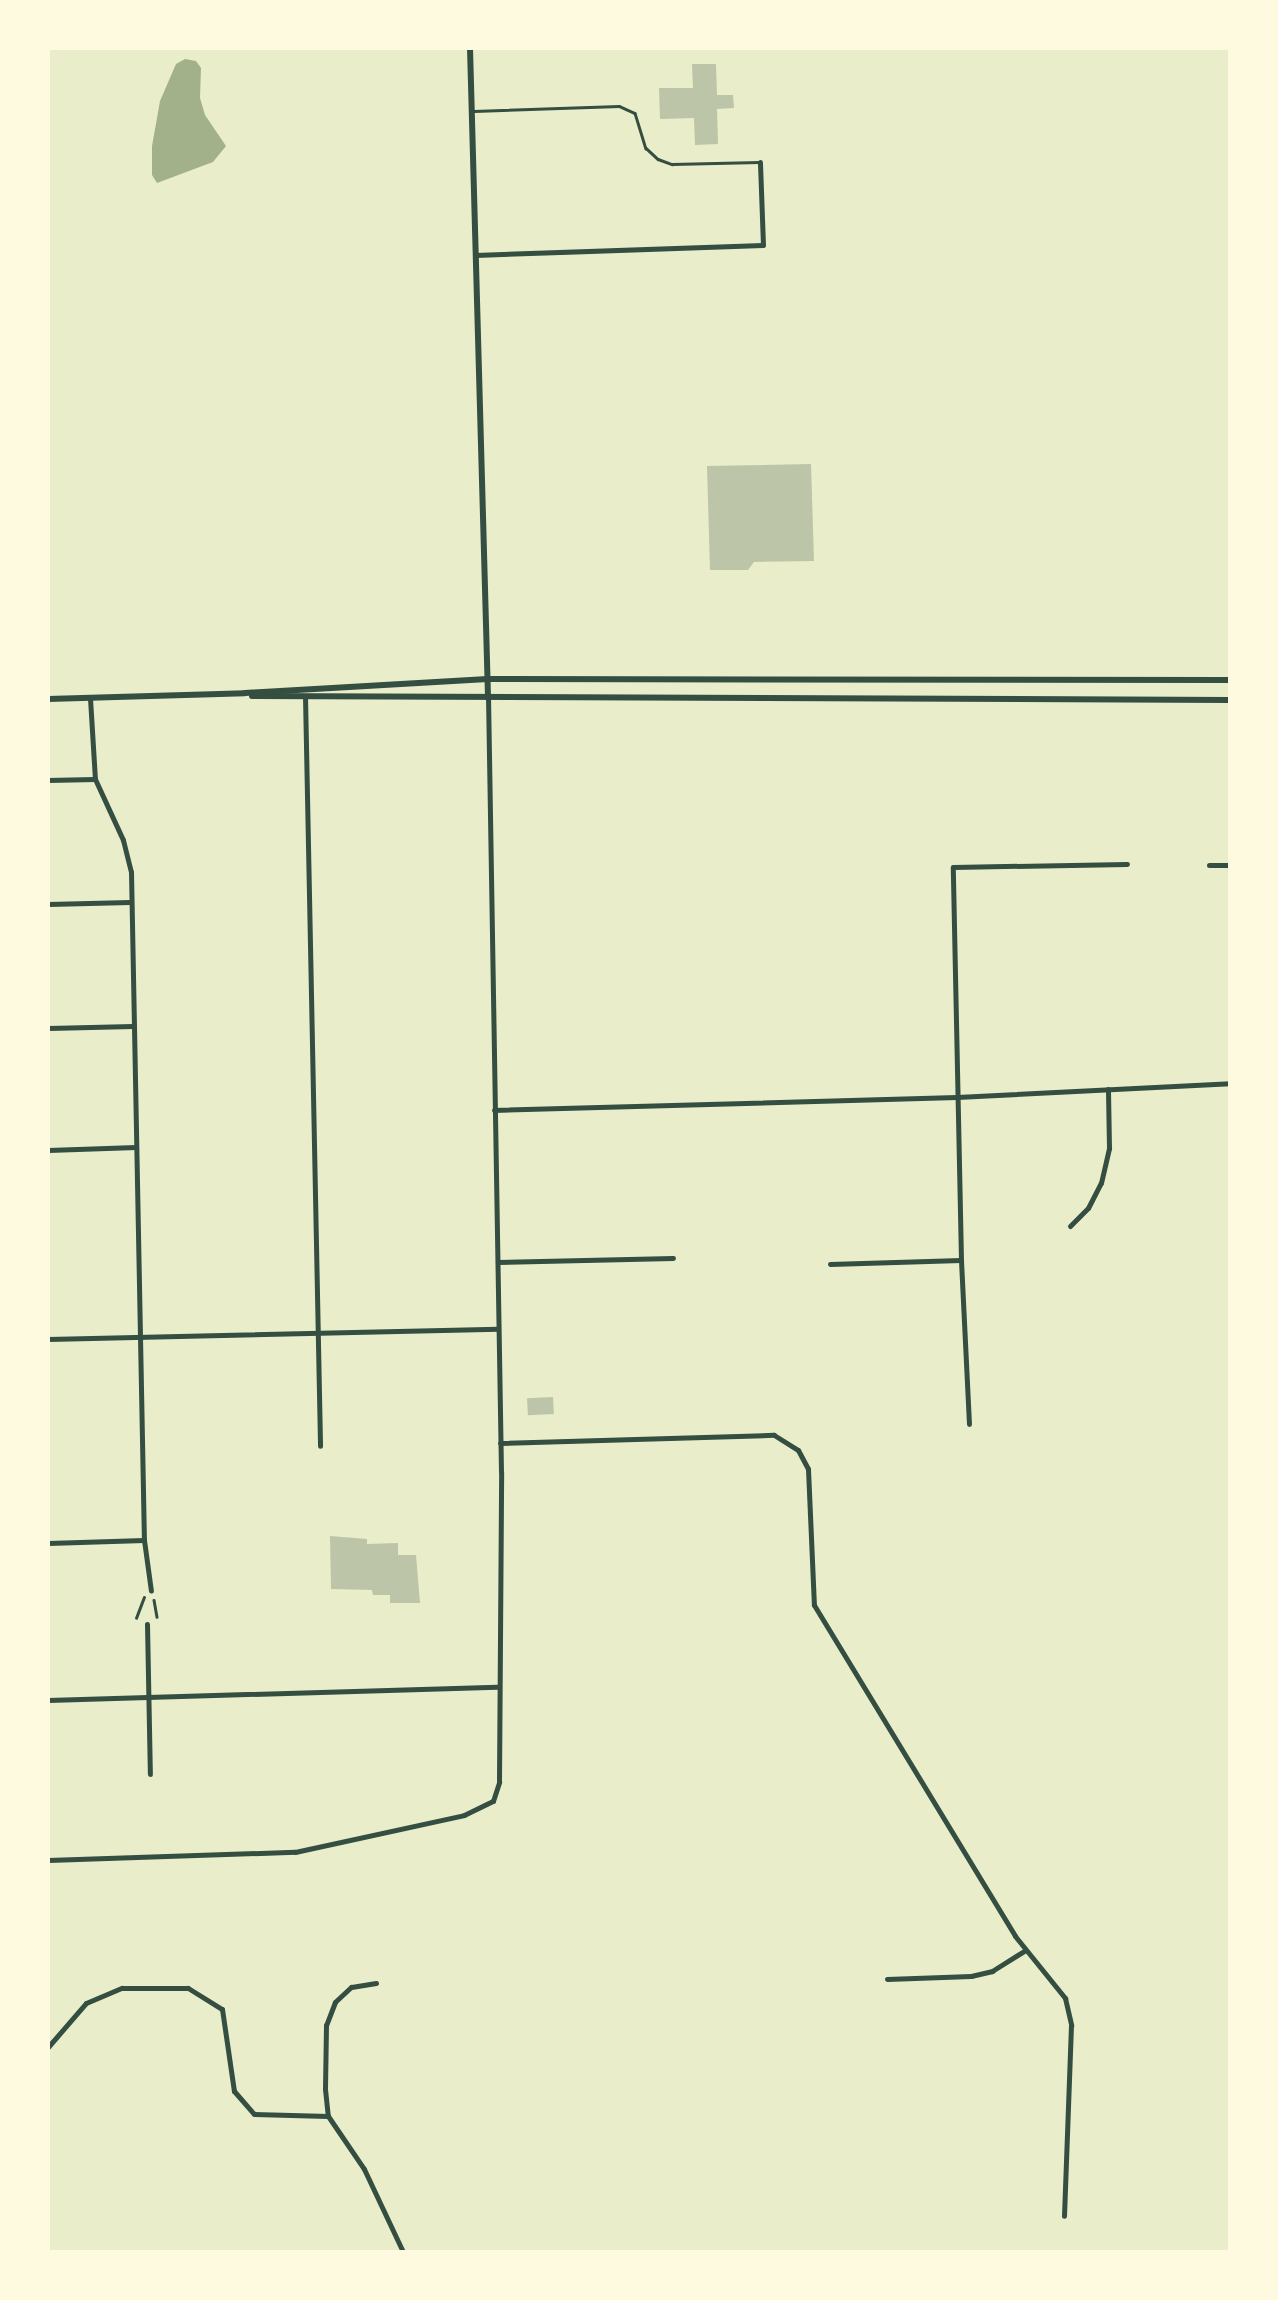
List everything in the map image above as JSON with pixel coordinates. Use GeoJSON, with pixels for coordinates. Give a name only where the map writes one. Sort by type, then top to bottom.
{"type":"FeatureCollection","features":[{"type":"Feature","properties":{"kind":"main road"},"geometry":{"type":"LineString","coordinates":[[470,48],[488,698]]}},
{"type":"Feature","properties":{"kind":"main road"},"geometry":{"type":"LineString","coordinates":[[304,693],[488,678],[1230,680]]}},
{"type":"Feature","properties":{"kind":"main road"},"geometry":{"type":"LineString","coordinates":[[48,699],[304,693],[488,698],[1230,700]]}},
{"type":"Feature","properties":{"kind":"street"},"geometry":{"type":"LineString","coordinates":[[475,255],[762,245],[760,162]]}},
{"type":"Feature","properties":{"kind":"street"},"geometry":{"type":"LineString","coordinates":[[304,693],[320,1446]]}},
{"type":"Feature","properties":{"kind":"street"},"geometry":{"type":"LineString","coordinates":[[90,698],[95,779],[122,840],[130,872],[144,1540],[151,1591]]}},
{"type":"Feature","properties":{"kind":"street"},"geometry":{"type":"LineString","coordinates":[[48,1860],[295,1852],[464,1816],[492,1801],[499,1782],[496,1688],[500,1443],[488,698]]}},
{"type":"Feature","properties":{"kind":"street"},"geometry":{"type":"LineString","coordinates":[[48,780],[95,779]]}},
{"type":"Feature","properties":{"kind":"street"},"geometry":{"type":"LineString","coordinates":[[969,1424],[956,1097],[954,867],[1127,864]]}},
{"type":"Feature","properties":{"kind":"street"},"geometry":{"type":"LineString","coordinates":[[1208,865],[1230,865]]}},
{"type":"Feature","properties":{"kind":"street"},"geometry":{"type":"LineString","coordinates":[[48,904],[130,902]]}},
{"type":"Feature","properties":{"kind":"street"},"geometry":{"type":"LineString","coordinates":[[48,1028],[133,1026]]}},
{"type":"Feature","properties":{"kind":"street"},"geometry":{"type":"LineString","coordinates":[[494,1110],[956,1097],[1230,1083]]}},
{"type":"Feature","properties":{"kind":"street"},"geometry":{"type":"LineString","coordinates":[[1070,1226],[1088,1208],[1101,1183],[1109,1148],[1108,1090]]}},
{"type":"Feature","properties":{"kind":"street"},"geometry":{"type":"LineString","coordinates":[[48,1150],[136,1147]]}},
{"type":"Feature","properties":{"kind":"street"},"geometry":{"type":"LineString","coordinates":[[498,1262],[672,1258]]}},
{"type":"Feature","properties":{"kind":"street"},"geometry":{"type":"LineString","coordinates":[[830,1264],[961,1260]]}},
{"type":"Feature","properties":{"kind":"street"},"geometry":{"type":"LineString","coordinates":[[48,1339],[498,1330]]}},
{"type":"Feature","properties":{"kind":"street"},"geometry":{"type":"LineString","coordinates":[[500,1443],[774,1435],[798,1450],[808,1469],[814,1605],[1024,1950],[1053,1978],[1065,1998],[1071,2025],[1064,2216]]}},
{"type":"Feature","properties":{"kind":"street"},"geometry":{"type":"LineString","coordinates":[[48,1542],[144,1540]]}},
{"type":"Feature","properties":{"kind":"street"},"geometry":{"type":"LineString","coordinates":[[146,1624],[150,1774]]}},
{"type":"Feature","properties":{"kind":"street"},"geometry":{"type":"LineString","coordinates":[[48,1700],[496,1688]]}},
{"type":"Feature","properties":{"kind":"street"},"geometry":{"type":"LineString","coordinates":[[887,1979],[971,1976],[992,1970],[1024,1950]]}},
{"type":"Feature","properties":{"kind":"street"},"geometry":{"type":"LineString","coordinates":[[376,1983],[351,1988],[335,2002],[326,2025],[328,2116],[364,2168],[403,2252]]}},
{"type":"Feature","properties":{"kind":"street"},"geometry":{"type":"LineString","coordinates":[[48,2047],[86,2003],[104,1995],[122,1988],[188,1988],[222,2010],[234,2091],[254,2114],[328,2116]]}},
{"type":"Feature","properties":{"kind":"lane"},"geometry":{"type":"LineString","coordinates":[[471,111],[619,106],[635,113],[646,148],[658,159],[672,164],[760,162]]}},
{"type":"Feature","properties":{"kind":"path"},"geometry":{"type":"LineString","coordinates":[[136,1618],[141,1600],[151,1591]]}},
{"type":"Feature","properties":{"kind":"path"},"geometry":{"type":"LineString","coordinates":[[155,1602],[157,1617]]}},
{"type":"Feature","properties":{"kind":"shaded area"},"geometry":{"type":"Polygon","coordinates":[[[185,59],[196,61],[201,68],[200,98],[205,115],[226,146],[213,162],[157,183],[152,175],[152,146],[160,101],[176,64],[185,59]]]}},
{"type":"Feature","properties":{"kind":"building"},"geometry":{"type":"Polygon","coordinates":[[[692,64],[716,64],[717,95],[733,95],[734,108],[717,109],[718,144],[695,145],[694,118],[660,119],[659,88],[693,88],[692,64]]]}},
{"type":"Feature","properties":{"kind":"building"},"geometry":{"type":"Polygon","coordinates":[[[811,464],[814,561],[754,562],[748,570],[710,570],[707,466],[811,464]]]}},
{"type":"Feature","properties":{"kind":"building"},"geometry":{"type":"Polygon","coordinates":[[[553,1397],[554,1414],[528,1415],[527,1398],[553,1397]]]}},
{"type":"Feature","properties":{"kind":"building"},"geometry":{"type":"Polygon","coordinates":[[[330,1536],[367,1539],[367,1544],[398,1543],[398,1555],[416,1555],[420,1603],[390,1603],[390,1595],[373,1595],[372,1590],[331,1589],[330,1536]]]}}]}
